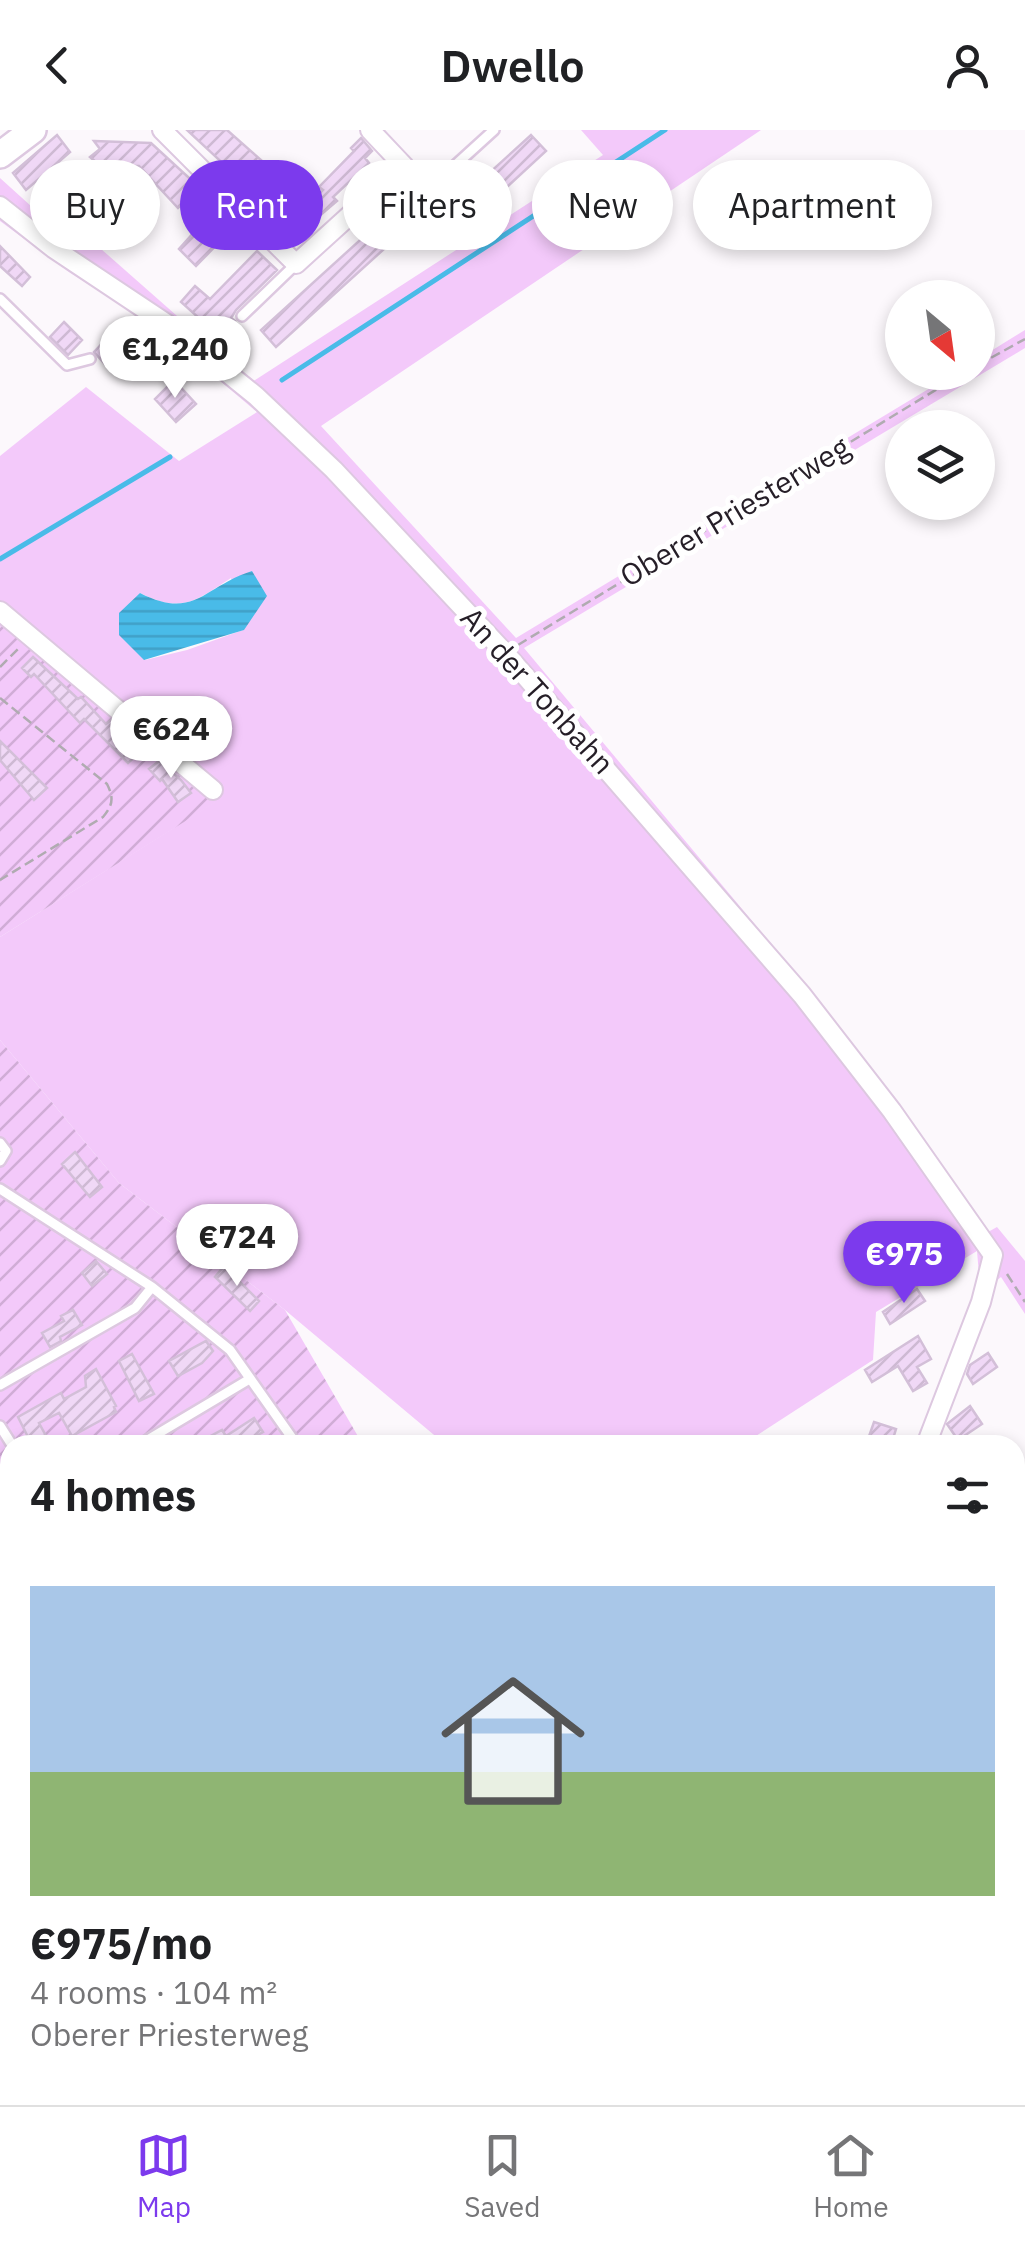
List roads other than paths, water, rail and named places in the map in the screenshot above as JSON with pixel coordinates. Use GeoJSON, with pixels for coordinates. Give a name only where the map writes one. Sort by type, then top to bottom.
{"type":"FeatureCollection","features":[{"type":"Feature","properties":{"kind":"street"},"geometry":{"type":"LineString","coordinates":[[0,155],[33,130]]}},
{"type":"Feature","properties":{"kind":"street"},"geometry":{"type":"LineString","coordinates":[[162,130],[296,264],[343,221]]}},
{"type":"Feature","properties":{"kind":"street"},"geometry":{"type":"LineString","coordinates":[[370,130],[398,160]]}},
{"type":"Feature","properties":{"kind":"street","name":"An der Tonbahn"},"geometry":{"type":"LineString","coordinates":[[0,206],[53,248],[167,324],[256,396],[334,470],[506,654],[802,995],[892,1111],[994,1254],[981,1302],[930,1435]]}},
{"type":"Feature","properties":{"kind":"street"},"geometry":{"type":"LineString","coordinates":[[0,612],[213,790]]}},
{"type":"Feature","properties":{"kind":"lane"},"geometry":{"type":"LineString","coordinates":[[461,160],[494,130]]}},
{"type":"Feature","properties":{"kind":"lane"},"geometry":{"type":"LineString","coordinates":[[242,316],[296,264]]}},
{"type":"Feature","properties":{"kind":"lane"},"geometry":{"type":"LineString","coordinates":[[0,299],[66,364],[90,359]]}},
{"type":"Feature","properties":{"kind":"lane"},"geometry":{"type":"LineString","coordinates":[[0,1190],[152,1287],[230,1350],[289,1435]]}},
{"type":"Feature","properties":{"kind":"lane"},"geometry":{"type":"LineString","coordinates":[[0,1385],[134,1308],[152,1287]]}},
{"type":"Feature","properties":{"kind":"lane"},"geometry":{"type":"LineString","coordinates":[[157,1435],[248,1380]]}},
{"type":"Feature","properties":{"kind":"water"},"geometry":{"type":"Polygon","coordinates":[[[252,571],[267,596],[244,630],[144,660],[119,635],[119,613],[140,593],[159,601],[187,602],[252,571]]]}},
{"type":"Feature","properties":{"kind":"waterway"},"geometry":{"type":"LineString","coordinates":[[282,380],[665,130]]}},
{"type":"Feature","properties":{"kind":"waterway"},"geometry":{"type":"LineString","coordinates":[[0,559],[170,457]]}}]}
